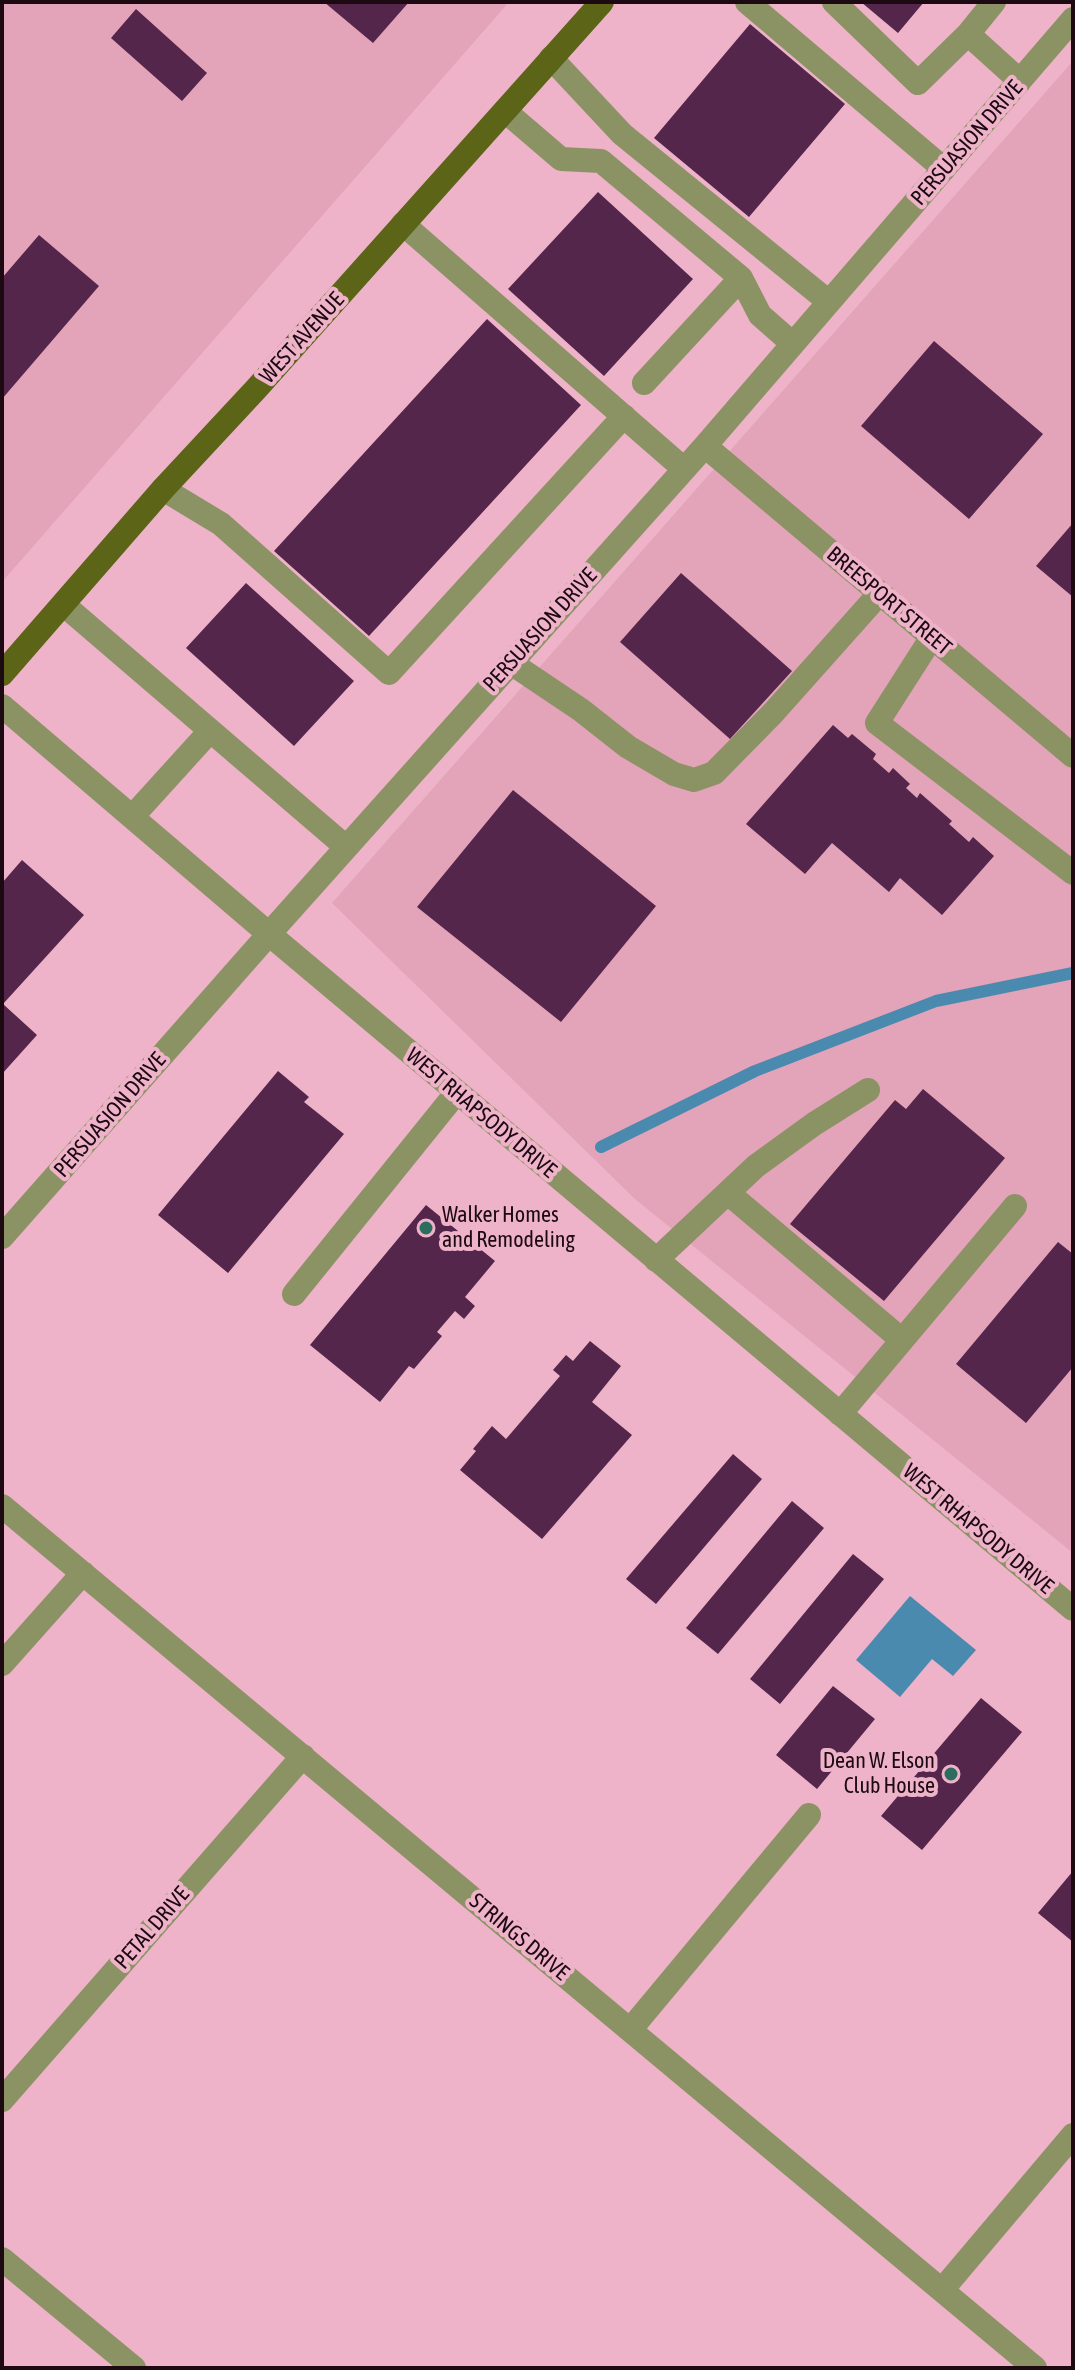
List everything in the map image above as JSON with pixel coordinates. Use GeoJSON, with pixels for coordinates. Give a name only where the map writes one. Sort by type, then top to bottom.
{"type":"FeatureCollection","features":[{"type":"Feature","properties":{"kind":"main road","name":"WEST AVENUE"},"geometry":{"type":"LineString","coordinates":[[2,674],[163,489],[602,2]]}},
{"type":"Feature","properties":{"kind":"street"},"geometry":{"type":"LineString","coordinates":[[747,2],[944,169]]}},
{"type":"Feature","properties":{"kind":"street"},"geometry":{"type":"LineString","coordinates":[[834,2],[918,83],[968,34],[994,2]]}},
{"type":"Feature","properties":{"kind":"street","name":"PERSUASION DRIVE"},"geometry":{"type":"LineString","coordinates":[[2,1237],[705,446],[1073,19]]}},
{"type":"Feature","properties":{"kind":"street"},"geometry":{"type":"LineString","coordinates":[[968,34],[1020,81]]}},
{"type":"Feature","properties":{"kind":"street"},"geometry":{"type":"LineString","coordinates":[[551,58],[622,134],[829,302]]}},
{"type":"Feature","properties":{"kind":"street"},"geometry":{"type":"LineString","coordinates":[[505,111],[561,159],[601,161],[741,278],[760,315],[793,344]]}},
{"type":"Feature","properties":{"kind":"street"},"geometry":{"type":"LineString","coordinates":[[403,224],[684,469]]}},
{"type":"Feature","properties":{"kind":"street"},"geometry":{"type":"LineString","coordinates":[[644,383],[741,278]]}},
{"type":"Feature","properties":{"kind":"street"},"geometry":{"type":"LineString","coordinates":[[163,489],[221,524],[389,673],[624,416]]}},
{"type":"Feature","properties":{"kind":"street","name":"BREESPORT STREET"},"geometry":{"type":"LineString","coordinates":[[705,446],[1073,756]]}},
{"type":"Feature","properties":{"kind":"street"},"geometry":{"type":"LineString","coordinates":[[511,663],[581,710],[628,747],[674,774],[694,780],[714,773],[773,713],[880,593]]}},
{"type":"Feature","properties":{"kind":"street"},"geometry":{"type":"LineString","coordinates":[[64,605],[346,847]]}},
{"type":"Feature","properties":{"kind":"street"},"geometry":{"type":"LineString","coordinates":[[932,637],[877,723],[1073,873]]}},
{"type":"Feature","properties":{"kind":"street","name":"WEST RHAPSODY DRIVE"},"geometry":{"type":"LineString","coordinates":[[2,706],[1073,1609]]}},
{"type":"Feature","properties":{"kind":"street"},"geometry":{"type":"LineString","coordinates":[[132,817],[210,731]]}},
{"type":"Feature","properties":{"kind":"street"},"geometry":{"type":"LineString","coordinates":[[656,1260],[756,1166],[868,1090]]}},
{"type":"Feature","properties":{"kind":"street"},"geometry":{"type":"LineString","coordinates":[[294,1294],[457,1092]]}},
{"type":"Feature","properties":{"kind":"street"},"geometry":{"type":"LineString","coordinates":[[728,1193],[902,1340]]}},
{"type":"Feature","properties":{"kind":"street"},"geometry":{"type":"LineString","coordinates":[[840,1414],[1015,1206]]}},
{"type":"Feature","properties":{"kind":"street","name":"STRINGS DRIVE"},"geometry":{"type":"LineString","coordinates":[[2,1506],[1035,2368]]}},
{"type":"Feature","properties":{"kind":"street"},"geometry":{"type":"LineString","coordinates":[[2,1664],[83,1573]]}},
{"type":"Feature","properties":{"kind":"street","name":"PETAL DRIVE"},"geometry":{"type":"LineString","coordinates":[[2,2100],[303,1756]]}},
{"type":"Feature","properties":{"kind":"street"},"geometry":{"type":"LineString","coordinates":[[630,2030],[809,1815]]}},
{"type":"Feature","properties":{"kind":"street"},"geometry":{"type":"LineString","coordinates":[[942,2290],[1073,2135]]}},
{"type":"Feature","properties":{"kind":"street"},"geometry":{"type":"LineString","coordinates":[[2,2259],[134,2368]]}},
{"type":"Feature","properties":{"kind":"shaded area"},"geometry":{"type":"Polygon","coordinates":[[[2,2],[509,2],[2,582],[2,2]]]}},
{"type":"Feature","properties":{"kind":"shaded area"},"geometry":{"type":"Polygon","coordinates":[[[1073,61],[1073,1553],[635,1199],[332,903],[1073,61]]]}},
{"type":"Feature","properties":{"kind":"water"},"geometry":{"type":"Polygon","coordinates":[[[910,1596],[976,1650],[953,1676],[932,1659],[900,1697],[856,1660],[910,1596]]]}},
{"type":"Feature","properties":{"kind":"building"},"geometry":{"type":"Polygon","coordinates":[[[324,2],[409,2],[373,43],[324,2]]]}},
{"type":"Feature","properties":{"kind":"building"},"geometry":{"type":"Polygon","coordinates":[[[861,2],[924,2],[898,33],[861,2]]]}},
{"type":"Feature","properties":{"kind":"building"},"geometry":{"type":"Polygon","coordinates":[[[136,9],[207,73],[182,101],[111,38],[136,9]]]}},
{"type":"Feature","properties":{"kind":"building"},"geometry":{"type":"Polygon","coordinates":[[[750,24],[845,104],[749,217],[654,138],[750,24]]]}},
{"type":"Feature","properties":{"kind":"building"},"geometry":{"type":"Polygon","coordinates":[[[598,192],[693,279],[604,376],[508,289],[598,192]]]}},
{"type":"Feature","properties":{"kind":"building"},"geometry":{"type":"Polygon","coordinates":[[[39,235],[99,286],[2,399],[2,278],[39,235]]]}},
{"type":"Feature","properties":{"kind":"building"},"geometry":{"type":"Polygon","coordinates":[[[487,319],[581,405],[369,636],[274,551],[487,319]]]}},
{"type":"Feature","properties":{"kind":"building"},"geometry":{"type":"Polygon","coordinates":[[[934,341],[1043,434],[969,519],[861,426],[934,341]]]}},
{"type":"Feature","properties":{"kind":"building"},"geometry":{"type":"Polygon","coordinates":[[[1073,523],[1073,597],[1036,566],[1073,523]]]}},
{"type":"Feature","properties":{"kind":"building"},"geometry":{"type":"Polygon","coordinates":[[[681,573],[792,671],[730,739],[620,642],[681,573]]]}},
{"type":"Feature","properties":{"kind":"building"},"geometry":{"type":"Polygon","coordinates":[[[246,583],[354,681],[294,746],[186,648],[246,583]]]}},
{"type":"Feature","properties":{"kind":"building"},"geometry":{"type":"Polygon","coordinates":[[[833,725],[848,738],[852,734],[876,754],[873,759],[889,773],[893,768],[910,784],[906,788],[917,798],[920,793],[952,821],[949,824],[969,842],[973,837],[994,856],[942,915],[900,878],[889,892],[832,843],[805,874],[746,824],[833,725]]]}},
{"type":"Feature","properties":{"kind":"building"},"geometry":{"type":"Polygon","coordinates":[[[513,790],[656,906],[561,1022],[417,907],[513,790]]]}},
{"type":"Feature","properties":{"kind":"building"},"geometry":{"type":"Polygon","coordinates":[[[22,860],[84,915],[3,1004],[37,1035],[2,1074],[2,883],[22,860]]]}},
{"type":"Feature","properties":{"kind":"building"},"geometry":{"type":"Polygon","coordinates":[[[278,1071],[309,1097],[304,1102],[344,1134],[228,1273],[158,1215],[278,1071]]]}},
{"type":"Feature","properties":{"kind":"building"},"geometry":{"type":"Polygon","coordinates":[[[923,1089],[1005,1158],[884,1301],[790,1224],[895,1100],[906,1109],[923,1089]]]}},
{"type":"Feature","properties":{"kind":"building"},"geometry":{"type":"Polygon","coordinates":[[[426,1205],[495,1261],[465,1297],[475,1306],[464,1319],[455,1311],[437,1332],[442,1336],[414,1369],[409,1366],[380,1402],[310,1345],[426,1205]]]}},
{"type":"Feature","properties":{"kind":"building"},"geometry":{"type":"Polygon","coordinates":[[[1058,1242],[1073,1254],[1073,1367],[1026,1423],[956,1364],[1058,1242]]]}},
{"type":"Feature","properties":{"kind":"building"},"geometry":{"type":"Polygon","coordinates":[[[590,1341],[621,1366],[592,1402],[632,1435],[542,1539],[460,1470],[492,1426],[506,1439],[560,1376],[553,1370],[566,1355],[573,1361],[590,1341]]]}},
{"type":"Feature","properties":{"kind":"building"},"geometry":{"type":"Polygon","coordinates":[[[733,1454],[762,1479],[656,1604],[626,1579],[733,1454]]]}},
{"type":"Feature","properties":{"kind":"building"},"geometry":{"type":"Polygon","coordinates":[[[792,1501],[824,1528],[718,1654],[686,1628],[792,1501]]]}},
{"type":"Feature","properties":{"kind":"building"},"geometry":{"type":"Polygon","coordinates":[[[853,1554],[884,1579],[780,1704],[750,1679],[853,1554]]]}},
{"type":"Feature","properties":{"kind":"building"},"geometry":{"type":"Polygon","coordinates":[[[833,1686],[875,1719],[817,1789],[776,1755],[833,1686]]]}},
{"type":"Feature","properties":{"kind":"building","name":"Dean W. Elson Club House"},"geometry":{"type":"Polygon","coordinates":[[[981,1698],[1022,1732],[922,1850],[881,1816],[981,1698]]]}},
{"type":"Feature","properties":{"kind":"building"},"geometry":{"type":"Polygon","coordinates":[[[1073,1871],[1073,1942],[1038,1913],[1073,1871]]]}},
{"type":"Feature","properties":{"kind":"waterway"},"geometry":{"type":"LineString","coordinates":[[601,1147],[755,1071],[936,1001],[1073,973]]}},
{"type":"Feature","properties":{"kind":"place","name":"Walker Homes and Remodeling"},"geometry":{"type":"Point","coordinates":[426,1228]}},
{"type":"Feature","properties":{"kind":"place","name":"Dean W. Elson Club House"},"geometry":{"type":"Point","coordinates":[951,1774]}}]}
